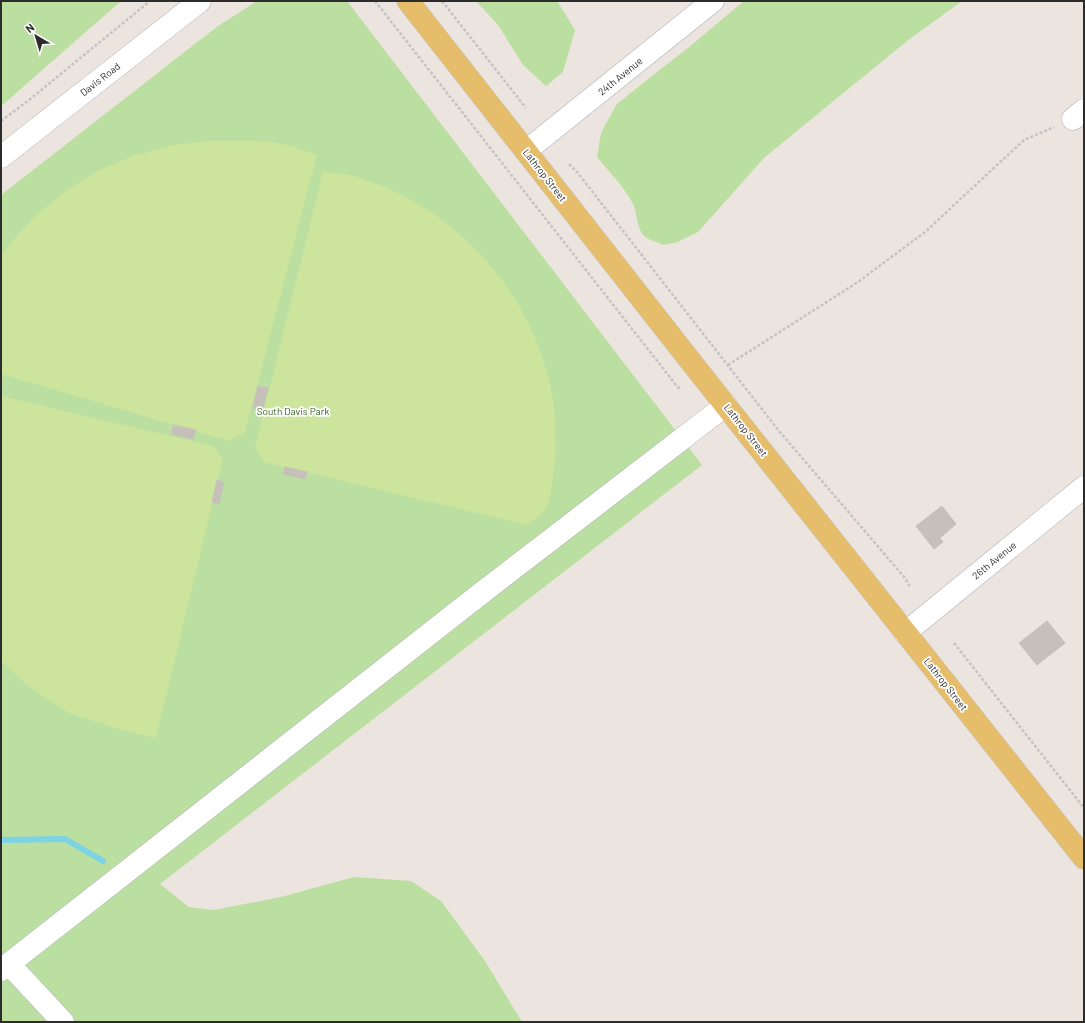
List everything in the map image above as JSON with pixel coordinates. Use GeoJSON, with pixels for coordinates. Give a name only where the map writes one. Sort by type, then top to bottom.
{"type":"FeatureCollection","features":[{"type":"Feature","properties":{"kind":"main road","name":"Lathrop Street"},"geometry":{"type":"LineString","coordinates":[[408,1],[1084,858]]}},
{"type":"Feature","properties":{"kind":"street","name":"Davis Road"},"geometry":{"type":"LineString","coordinates":[[1,157],[200,1]]}},
{"type":"Feature","properties":{"kind":"street","name":"24th Avenue"},"geometry":{"type":"LineString","coordinates":[[526,151],[713,1]]}},
{"type":"Feature","properties":{"kind":"street"},"geometry":{"type":"LineString","coordinates":[[63,1022],[5,967],[473,600],[726,405]]}},
{"type":"Feature","properties":{"kind":"street","name":"26th Avenue"},"geometry":{"type":"LineString","coordinates":[[906,633],[1084,487]]}},
{"type":"Feature","properties":{"kind":"path"},"geometry":{"type":"LineString","coordinates":[[1,122],[150,1]]}},
{"type":"Feature","properties":{"kind":"path"},"geometry":{"type":"LineString","coordinates":[[375,1],[681,390]]}},
{"type":"Feature","properties":{"kind":"path"},"geometry":{"type":"LineString","coordinates":[[442,1],[526,108]]}},
{"type":"Feature","properties":{"kind":"path"},"geometry":{"type":"LineString","coordinates":[[728,365],[858,282],[925,232],[1024,140],[1078,115]]}},
{"type":"Feature","properties":{"kind":"path"},"geometry":{"type":"LineString","coordinates":[[569,164],[779,430],[905,578],[910,586]]}},
{"type":"Feature","properties":{"kind":"path"},"geometry":{"type":"LineString","coordinates":[[954,643],[1084,808]]}},
{"type":"Feature","properties":{"kind":"green space"},"geometry":{"type":"Polygon","coordinates":[[[1,1],[121,1],[1,106],[1,1]]]}},
{"type":"Feature","properties":{"kind":"green space","name":"South Davis Park"},"geometry":{"type":"Polygon","coordinates":[[[257,1],[347,1],[702,465],[160,884],[189,907],[214,910],[281,897],[354,877],[411,881],[441,901],[485,961],[522,1022],[1,1022],[1,195],[218,26],[257,1]]]}},
{"type":"Feature","properties":{"kind":"green space"},"geometry":{"type":"Polygon","coordinates":[[[476,1],[557,1],[575,30],[563,72],[546,86],[523,65],[498,25],[476,1]]]}},
{"type":"Feature","properties":{"kind":"green space"},"geometry":{"type":"Polygon","coordinates":[[[744,1],[962,1],[907,41],[765,157],[698,232],[678,242],[664,245],[650,240],[644,236],[640,229],[633,204],[629,197],[621,185],[597,157],[601,133],[616,105],[744,1]]]}},
{"type":"Feature","properties":{"kind":"green space"},"geometry":{"type":"Polygon","coordinates":[[[209,141],[272,142],[317,155],[245,432],[229,441],[1,374],[1,257],[15,238],[35,216],[63,193],[99,170],[133,156],[173,145],[209,141]]]}},
{"type":"Feature","properties":{"kind":"green space"},"geometry":{"type":"Polygon","coordinates":[[[323,172],[350,175],[384,187],[415,202],[445,222],[472,245],[496,272],[516,301],[533,332],[545,366],[555,415],[555,456],[549,503],[543,511],[527,525],[264,462],[255,447],[323,172]]]}},
{"type":"Feature","properties":{"kind":"green space"},"geometry":{"type":"Polygon","coordinates":[[[1,396],[213,446],[223,459],[156,738],[124,731],[69,713],[22,681],[1,660],[1,396]]]}},
{"type":"Feature","properties":{"kind":"building"},"geometry":{"type":"Polygon","coordinates":[[[258,386],[268,388],[262,410],[253,408],[258,386]]]}},
{"type":"Feature","properties":{"kind":"building"},"geometry":{"type":"Polygon","coordinates":[[[174,425],[196,430],[193,439],[171,434],[174,425]]]}},
{"type":"Feature","properties":{"kind":"building"},"geometry":{"type":"Polygon","coordinates":[[[285,467],[307,472],[305,479],[283,474],[285,467]]]}},
{"type":"Feature","properties":{"kind":"building"},"geometry":{"type":"Polygon","coordinates":[[[217,480],[224,482],[219,504],[212,502],[217,480]]]}},
{"type":"Feature","properties":{"kind":"building"},"geometry":{"type":"Polygon","coordinates":[[[942,506],[956,524],[940,538],[943,542],[934,549],[916,526],[942,506]]]}},
{"type":"Feature","properties":{"kind":"building"},"geometry":{"type":"Polygon","coordinates":[[[1047,621],[1065,643],[1037,665],[1019,643],[1047,621]]]}},
{"type":"Feature","properties":{"kind":"waterway"},"geometry":{"type":"LineString","coordinates":[[1,840],[65,839],[103,861]]}}]}
